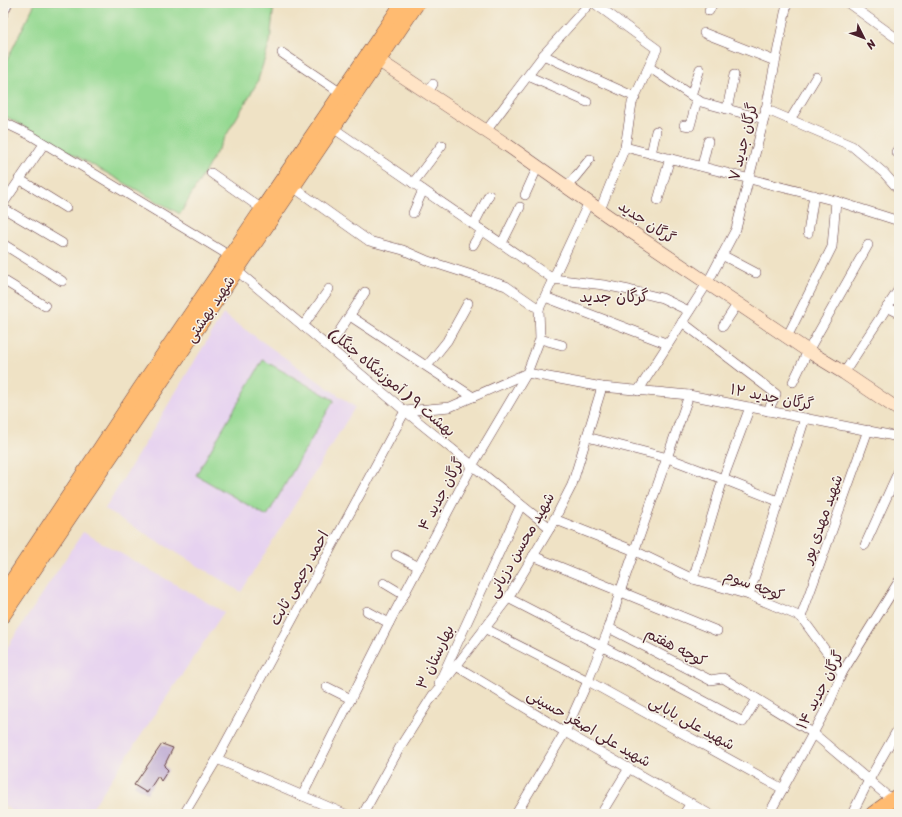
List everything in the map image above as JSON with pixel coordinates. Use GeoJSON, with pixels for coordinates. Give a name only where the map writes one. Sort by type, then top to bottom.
{"type":"FeatureCollection","features":[{"type":"Feature","properties":{"kind":"main road","name":"شهید بهشتی"},"geometry":{"type":"LineString","coordinates":[[233,263],[262,209],[402,3]]}},
{"type":"Feature","properties":{"kind":"main road","name":"شهید بهشتی"},"geometry":{"type":"LineString","coordinates":[[3,615],[124,425],[233,263],[293,187],[417,3]]}},
{"type":"Feature","properties":{"kind":"main road","name":"گرگان جدید"},"geometry":{"type":"LineString","coordinates":[[378,60],[430,88],[486,131],[600,210],[787,337],[899,410]]}},
{"type":"Feature","properties":{"kind":"main road","name":"شهید بهشتی"},"geometry":{"type":"LineString","coordinates":[[3,595],[124,425]]}},
{"type":"Feature","properties":{"kind":"main road"},"geometry":{"type":"LineString","coordinates":[[873,814],[896,798]]}},
{"type":"Feature","properties":{"kind":"street"},"geometry":{"type":"LineString","coordinates":[[3,14],[8,3]]}},
{"type":"Feature","properties":{"kind":"street"},"geometry":{"type":"LineString","coordinates":[[486,131],[544,54],[590,3]]}},
{"type":"Feature","properties":{"kind":"street"},"geometry":{"type":"LineString","coordinates":[[594,3],[657,49],[632,103],[625,147],[600,210]]}},
{"type":"Feature","properties":{"kind":"street","name":"گرگان جدید ۷"},"geometry":{"type":"LineString","coordinates":[[638,391],[708,282],[736,229],[764,114],[787,3]]}},
{"type":"Feature","properties":{"kind":"street"},"geometry":{"type":"LineString","coordinates":[[848,3],[899,40]]}},
{"type":"Feature","properties":{"kind":"street"},"geometry":{"type":"LineString","coordinates":[[704,33],[775,61]]}},
{"type":"Feature","properties":{"kind":"street"},"geometry":{"type":"LineString","coordinates":[[282,53],[341,93]]}},
{"type":"Feature","properties":{"kind":"street"},"geometry":{"type":"LineString","coordinates":[[544,54],[635,97]]}},
{"type":"Feature","properties":{"kind":"street"},"geometry":{"type":"LineString","coordinates":[[649,67],[701,102],[727,109],[764,114],[790,120],[852,146],[884,173],[899,190]]}},
{"type":"Feature","properties":{"kind":"street"},"geometry":{"type":"LineString","coordinates":[[684,124],[690,126],[700,69]]}},
{"type":"Feature","properties":{"kind":"street"},"geometry":{"type":"LineString","coordinates":[[727,109],[734,75]]}},
{"type":"Feature","properties":{"kind":"street"},"geometry":{"type":"LineString","coordinates":[[528,76],[587,102]]}},
{"type":"Feature","properties":{"kind":"street"},"geometry":{"type":"LineString","coordinates":[[790,120],[816,77]]}},
{"type":"Feature","properties":{"kind":"street","name":"بهشت ۹ ( آموزشگاه جنگل)"},"geometry":{"type":"LineString","coordinates":[[3,122],[75,162],[233,263],[303,326],[472,466],[550,528]]}},
{"type":"Feature","properties":{"kind":"street"},"geometry":{"type":"LineString","coordinates":[[333,128],[553,279],[604,285],[629,290],[662,298],[689,311]]}},
{"type":"Feature","properties":{"kind":"street"},"geometry":{"type":"LineString","coordinates":[[651,154],[656,131]]}},
{"type":"Feature","properties":{"kind":"street"},"geometry":{"type":"LineString","coordinates":[[702,166],[708,141]]}},
{"type":"Feature","properties":{"kind":"street"},"geometry":{"type":"LineString","coordinates":[[3,204],[44,144]]}},
{"type":"Feature","properties":{"kind":"street"},"geometry":{"type":"LineString","coordinates":[[413,183],[442,145]]}},
{"type":"Feature","properties":{"kind":"street"},"geometry":{"type":"LineString","coordinates":[[625,147],[814,195],[899,221]]}},
{"type":"Feature","properties":{"kind":"street"},"geometry":{"type":"LineString","coordinates":[[658,200],[670,158]]}},
{"type":"Feature","properties":{"kind":"street"},"geometry":{"type":"LineString","coordinates":[[567,187],[590,159]]}},
{"type":"Feature","properties":{"kind":"street"},"geometry":{"type":"LineString","coordinates":[[526,195],[538,166]]}},
{"type":"Feature","properties":{"kind":"street"},"geometry":{"type":"LineString","coordinates":[[211,173],[262,209]]}},
{"type":"Feature","properties":{"kind":"street"},"geometry":{"type":"LineString","coordinates":[[19,179],[66,208]]}},
{"type":"Feature","properties":{"kind":"street"},"geometry":{"type":"LineString","coordinates":[[293,187],[369,241],[403,250],[428,261],[506,286],[539,309]]}},
{"type":"Feature","properties":{"kind":"street"},"geometry":{"type":"LineString","coordinates":[[413,213],[424,190]]}},
{"type":"Feature","properties":{"kind":"street"},"geometry":{"type":"LineString","coordinates":[[474,224],[489,195]]}},
{"type":"Feature","properties":{"kind":"street"},"geometry":{"type":"LineString","coordinates":[[808,233],[814,195]]}},
{"type":"Feature","properties":{"kind":"street"},"geometry":{"type":"LineString","coordinates":[[787,337],[832,247],[836,201]]}},
{"type":"Feature","properties":{"kind":"street","name":"گرگان جدید ۴"},"geometry":{"type":"LineString","coordinates":[[302,796],[389,623],[472,466],[527,374],[540,338],[539,309],[589,202]]}},
{"type":"Feature","properties":{"kind":"street"},"geometry":{"type":"LineString","coordinates":[[502,244],[520,207]]}},
{"type":"Feature","properties":{"kind":"street"},"geometry":{"type":"LineString","coordinates":[[3,208],[62,243]]}},
{"type":"Feature","properties":{"kind":"street"},"geometry":{"type":"LineString","coordinates":[[473,246],[482,230]]}},
{"type":"Feature","properties":{"kind":"street"},"geometry":{"type":"LineString","coordinates":[[3,244],[62,281]]}},
{"type":"Feature","properties":{"kind":"street"},"geometry":{"type":"LineString","coordinates":[[793,382],[808,351],[868,245]]}},
{"type":"Feature","properties":{"kind":"street"},"geometry":{"type":"LineString","coordinates":[[722,255],[756,272]]}},
{"type":"Feature","properties":{"kind":"street"},"geometry":{"type":"LineString","coordinates":[[3,280],[45,306]]}},
{"type":"Feature","properties":{"kind":"street"},"geometry":{"type":"LineString","coordinates":[[303,326],[329,289]]}},
{"type":"Feature","properties":{"kind":"street"},"geometry":{"type":"LineString","coordinates":[[844,373],[899,289]]}},
{"type":"Feature","properties":{"kind":"street"},"geometry":{"type":"LineString","coordinates":[[329,347],[365,292]]}},
{"type":"Feature","properties":{"kind":"street"},"geometry":{"type":"LineString","coordinates":[[545,297],[668,344]]}},
{"type":"Feature","properties":{"kind":"street"},"geometry":{"type":"LineString","coordinates":[[427,366],[447,341],[468,303]]}},
{"type":"Feature","properties":{"kind":"street"},"geometry":{"type":"LineString","coordinates":[[723,326],[738,303]]}},
{"type":"Feature","properties":{"kind":"street"},"geometry":{"type":"LineString","coordinates":[[888,307],[899,313]]}},
{"type":"Feature","properties":{"kind":"street"},"geometry":{"type":"LineString","coordinates":[[350,316],[473,397]]}},
{"type":"Feature","properties":{"kind":"street"},"geometry":{"type":"LineString","coordinates":[[682,322],[776,394],[768,410]]}},
{"type":"Feature","properties":{"kind":"street"},"geometry":{"type":"LineString","coordinates":[[540,338],[562,345]]}},
{"type":"Feature","properties":{"kind":"street"},"geometry":{"type":"LineString","coordinates":[[405,411],[450,408],[527,374]]}},
{"type":"Feature","properties":{"kind":"street","name":"گرگان جدید ۱۲"},"geometry":{"type":"LineString","coordinates":[[527,374],[602,387],[689,395],[899,437]]}},
{"type":"Feature","properties":{"kind":"street","name":"شهید محسن دزیانی"},"geometry":{"type":"LineString","coordinates":[[431,700],[508,598],[550,528],[572,485],[602,387]]}},
{"type":"Feature","properties":{"kind":"street"},"geometry":{"type":"LineString","coordinates":[[516,814],[565,732],[588,681],[609,628],[620,592],[689,395]]}},
{"type":"Feature","properties":{"kind":"street"},"geometry":{"type":"LineString","coordinates":[[694,579],[723,478],[750,407]]}},
{"type":"Feature","properties":{"kind":"street","name":"احمد رحیمی ثابت"},"geometry":{"type":"LineString","coordinates":[[184,814],[217,759],[405,411]]}},
{"type":"Feature","properties":{"kind":"street"},"geometry":{"type":"LineString","coordinates":[[748,594],[805,418]]}},
{"type":"Feature","properties":{"kind":"street","name":"شهید مهدی پور"},"geometry":{"type":"LineString","coordinates":[[801,617],[868,430]]}},
{"type":"Feature","properties":{"kind":"street"},"geometry":{"type":"LineString","coordinates":[[587,437],[668,458],[723,478],[778,501]]}},
{"type":"Feature","properties":{"kind":"street"},"geometry":{"type":"LineString","coordinates":[[865,545],[899,470]]}},
{"type":"Feature","properties":{"kind":"street","name":"بهارستان ۳"},"geometry":{"type":"LineString","coordinates":[[363,814],[400,747],[431,700],[521,505]]}},
{"type":"Feature","properties":{"kind":"street","name":"کوچه سوم"},"geometry":{"type":"LineString","coordinates":[[554,519],[635,551],[694,579],[748,594],[801,617]]}},
{"type":"Feature","properties":{"kind":"street"},"geometry":{"type":"LineString","coordinates":[[396,555],[419,567]]}},
{"type":"Feature","properties":{"kind":"street"},"geometry":{"type":"LineString","coordinates":[[533,556],[717,631]]}},
{"type":"Feature","properties":{"kind":"street","name":"گرگان جدید ۱۴"},"geometry":{"type":"LineString","coordinates":[[769,814],[829,704],[842,673],[899,581]]}},
{"type":"Feature","properties":{"kind":"street"},"geometry":{"type":"LineString","coordinates":[[384,583],[404,595]]}},
{"type":"Feature","properties":{"kind":"street"},"geometry":{"type":"LineString","coordinates":[[508,598],[742,722],[757,699]]}},
{"type":"Feature","properties":{"kind":"street"},"geometry":{"type":"LineString","coordinates":[[367,611],[389,623]]}},
{"type":"Feature","properties":{"kind":"street"},"geometry":{"type":"LineString","coordinates":[[801,617],[842,673]]}},
{"type":"Feature","properties":{"kind":"street","name":"شهید علی بابایی"},"geometry":{"type":"LineString","coordinates":[[484,628],[588,681],[783,790]]}},
{"type":"Feature","properties":{"kind":"street","name":"کوچه هفتم"},"geometry":{"type":"LineString","coordinates":[[609,628],[710,680],[723,678],[813,733],[869,780],[896,798]]}},
{"type":"Feature","properties":{"kind":"street","name":"شهید علی اصغر حسینی"},"geometry":{"type":"LineString","coordinates":[[456,666],[565,732],[709,814]]}},
{"type":"Feature","properties":{"kind":"street"},"geometry":{"type":"LineString","coordinates":[[326,687],[350,699]]}},
{"type":"Feature","properties":{"kind":"street"},"geometry":{"type":"LineString","coordinates":[[852,814],[869,780],[899,727]]}},
{"type":"Feature","properties":{"kind":"street"},"geometry":{"type":"LineString","coordinates":[[217,759],[345,814]]}},
{"type":"Feature","properties":{"kind":"street"},"geometry":{"type":"LineString","coordinates":[[601,814],[629,768]]}},
{"type":"Feature","properties":{"kind":"street"},"geometry":{"type":"LineString","coordinates":[[684,814],[691,804]]}},
{"type":"Feature","properties":{"kind":"shaded area"},"geometry":{"type":"Polygon","coordinates":[[[223,314],[355,407],[241,592],[105,509],[223,314]]]}},
{"type":"Feature","properties":{"kind":"shaded area"},"geometry":{"type":"Polygon","coordinates":[[[83,532],[224,612],[88,814],[16,814],[3,805],[3,654],[83,532]]]}},
{"type":"Feature","properties":{"kind":"green space"},"geometry":{"type":"Polygon","coordinates":[[[35,3],[274,3],[270,42],[257,83],[180,214],[3,115],[3,68],[35,3]]]}},
{"type":"Feature","properties":{"kind":"green space"},"geometry":{"type":"Polygon","coordinates":[[[263,360],[334,400],[267,516],[196,475],[263,360]]]}},
{"type":"Feature","properties":{"kind":"building"},"geometry":{"type":"Polygon","coordinates":[[[162,744],[173,748],[164,766],[168,770],[161,781],[158,776],[147,793],[134,785],[162,744]]]}},
{"type":"Feature","properties":{"kind":"district","name":"گرگان جدید"},"geometry":{"type":"Point","coordinates":[614,296]}}]}
